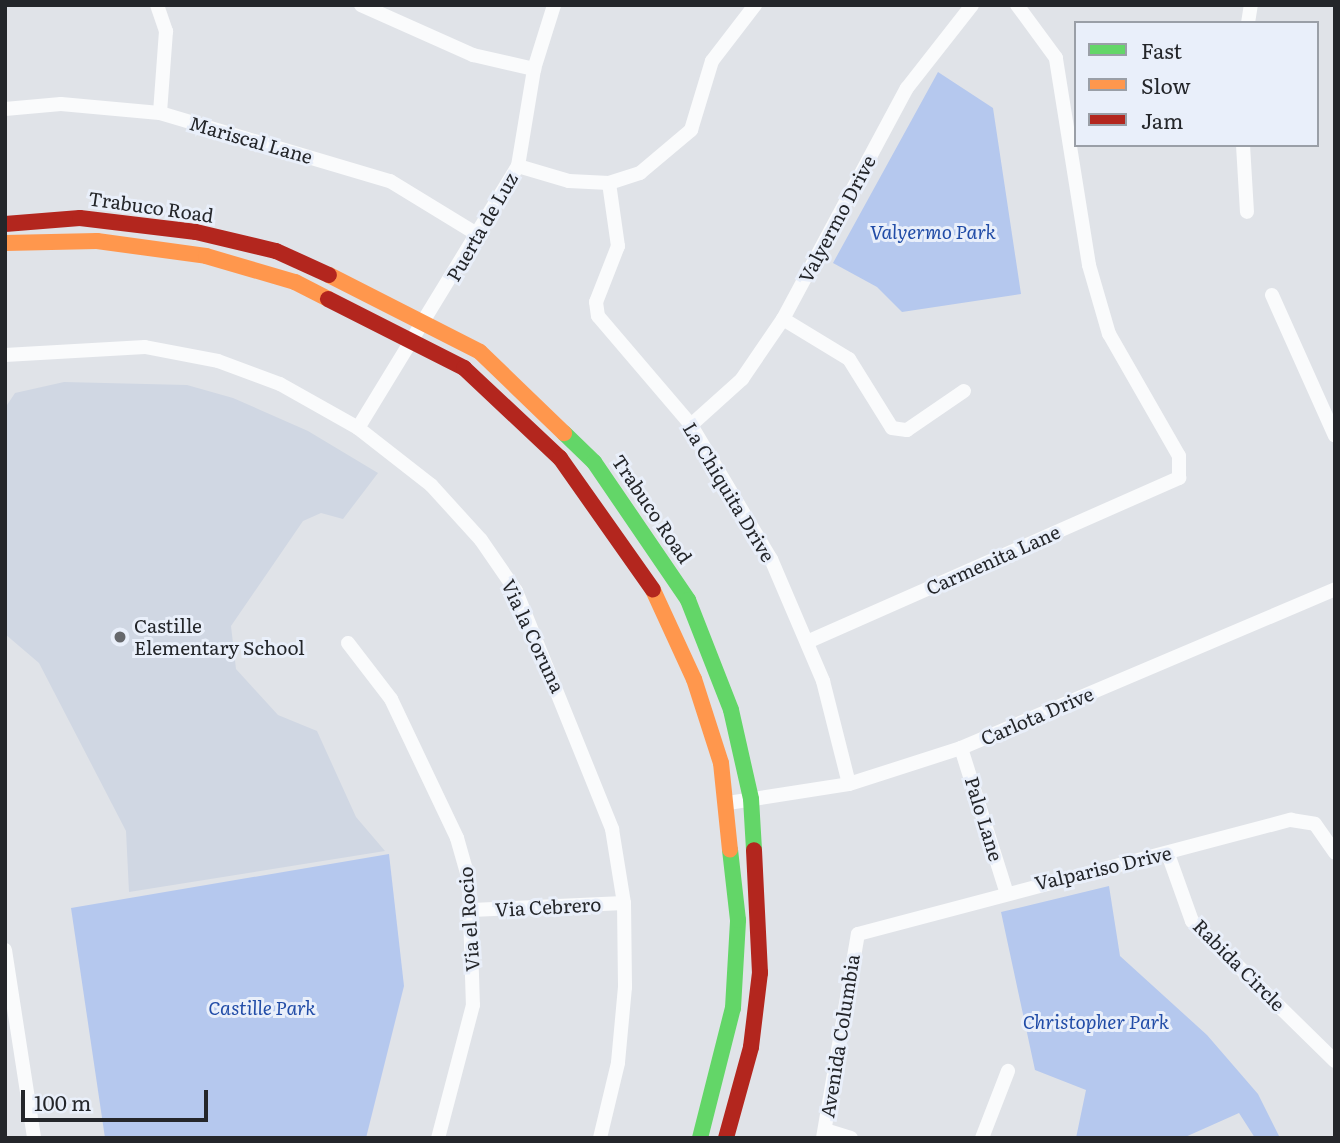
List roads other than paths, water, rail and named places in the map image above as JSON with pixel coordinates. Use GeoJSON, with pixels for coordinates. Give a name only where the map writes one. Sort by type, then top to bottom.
{"type":"FeatureCollection","features":[{"type":"Feature","properties":{"kind":"main road","name":"Trabuco Road"},"geometry":{"type":"LineString","coordinates":[[5,224],[80,218],[196,232],[276,251],[426,319],[480,352],[542,410],[631,510],[688,600],[713,659],[751,799],[760,973],[751,1047],[726,1138]]}},
{"type":"Feature","properties":{"kind":"main road"},"geometry":{"type":"LineString","coordinates":[[5,243],[97,241],[206,256],[295,282],[414,338],[464,368],[523,418],[624,544],[656,594],[694,679],[728,803],[738,920],[733,1008],[700,1138]]}},
{"type":"Feature","properties":{"kind":"street"},"geometry":{"type":"LineString","coordinates":[[158,5],[166,31],[160,113]]}},
{"type":"Feature","properties":{"kind":"street"},"geometry":{"type":"LineString","coordinates":[[361,5],[473,55],[534,69]]}},
{"type":"Feature","properties":{"kind":"street","name":"Puerta de Luz"},"geometry":{"type":"LineString","coordinates":[[358,429],[480,236],[518,166],[534,69],[554,5]]}},
{"type":"Feature","properties":{"kind":"street"},"geometry":{"type":"LineString","coordinates":[[518,166],[569,181],[609,183],[640,173],[691,130],[712,61],[755,5]]}},
{"type":"Feature","properties":{"kind":"street","name":"Valyermo Drive"},"geometry":{"type":"LineString","coordinates":[[691,425],[742,379],[783,319],[907,88],[972,5]]}},
{"type":"Feature","properties":{"kind":"street","name":"Carmenita Lane"},"geometry":{"type":"LineString","coordinates":[[807,642],[1179,478],[1179,456],[1110,334],[1089,265],[1056,58],[1037,25],[1017,5]]}},
{"type":"Feature","properties":{"kind":"street","name":"Mariscal Lane"},"geometry":{"type":"LineString","coordinates":[[5,109],[61,104],[160,113],[390,181],[480,236]]}},
{"type":"Feature","properties":{"kind":"street"},"geometry":{"type":"LineString","coordinates":[[1243,147],[1247,212]]}},
{"type":"Feature","properties":{"kind":"street","name":"La Chiquita Drive"},"geometry":{"type":"LineString","coordinates":[[609,183],[618,246],[596,302],[598,316],[691,425],[771,559],[807,642],[849,784]]}},
{"type":"Feature","properties":{"kind":"street"},"geometry":{"type":"LineString","coordinates":[[1272,295],[1335,436]]}},
{"type":"Feature","properties":{"kind":"street"},"geometry":{"type":"LineString","coordinates":[[783,319],[849,359],[892,428],[907,430],[964,391]]}},
{"type":"Feature","properties":{"kind":"street","name":"Via la Coruna"},"geometry":{"type":"LineString","coordinates":[[5,355],[145,347],[218,361],[280,384],[358,429],[431,485],[516,591],[590,764],[612,829],[624,903],[618,1063],[600,1138]]}},
{"type":"Feature","properties":{"kind":"street","name":"Carlota Drive"},"geometry":{"type":"LineString","coordinates":[[728,803],[849,784],[961,748],[1335,589]]}},
{"type":"Feature","properties":{"kind":"street","name":"Via el Rocio"},"geometry":{"type":"LineString","coordinates":[[348,643],[391,699],[464,857],[472,910],[473,1005],[438,1138]]}},
{"type":"Feature","properties":{"kind":"street","name":"Palo Lane"},"geometry":{"type":"LineString","coordinates":[[961,748],[1006,891]]}},
{"type":"Feature","properties":{"kind":"street","name":"Valpariso Drive"},"geometry":{"type":"LineString","coordinates":[[858,934],[1006,891],[1168,853],[1291,820],[1315,824],[1335,853]]}},
{"type":"Feature","properties":{"kind":"street","name":"Rabida Circle"},"geometry":{"type":"LineString","coordinates":[[1168,853],[1192,920],[1335,1060]]}},
{"type":"Feature","properties":{"kind":"street","name":"Via Cebrero"},"geometry":{"type":"LineString","coordinates":[[472,910],[624,903]]}},
{"type":"Feature","properties":{"kind":"street","name":"Avenida Columbia"},"geometry":{"type":"LineString","coordinates":[[824,1134],[858,934]]}},
{"type":"Feature","properties":{"kind":"street"},"geometry":{"type":"LineString","coordinates":[[5,950],[34,1138]]}},
{"type":"Feature","properties":{"kind":"street"},"geometry":{"type":"LineString","coordinates":[[982,1138],[1008,1071]]}},
{"type":"Feature","properties":{"kind":"street"},"geometry":{"type":"LineString","coordinates":[[824,1134],[850,1138]]}},
{"type":"Feature","properties":{"kind":"place","name":"Castille Elementary School"},"geometry":{"type":"Point","coordinates":[120,637]}},
{"type":"Feature","properties":{"kind":"park label","name":"Valyermo Park"},"geometry":{"type":"Point","coordinates":[933,232]}},
{"type":"Feature","properties":{"kind":"park label","name":"Castille Park"},"geometry":{"type":"Point","coordinates":[262,1008]}},
{"type":"Feature","properties":{"kind":"park label","name":"Christopher Park"},"geometry":{"type":"Point","coordinates":[1096,1022]}}]}
